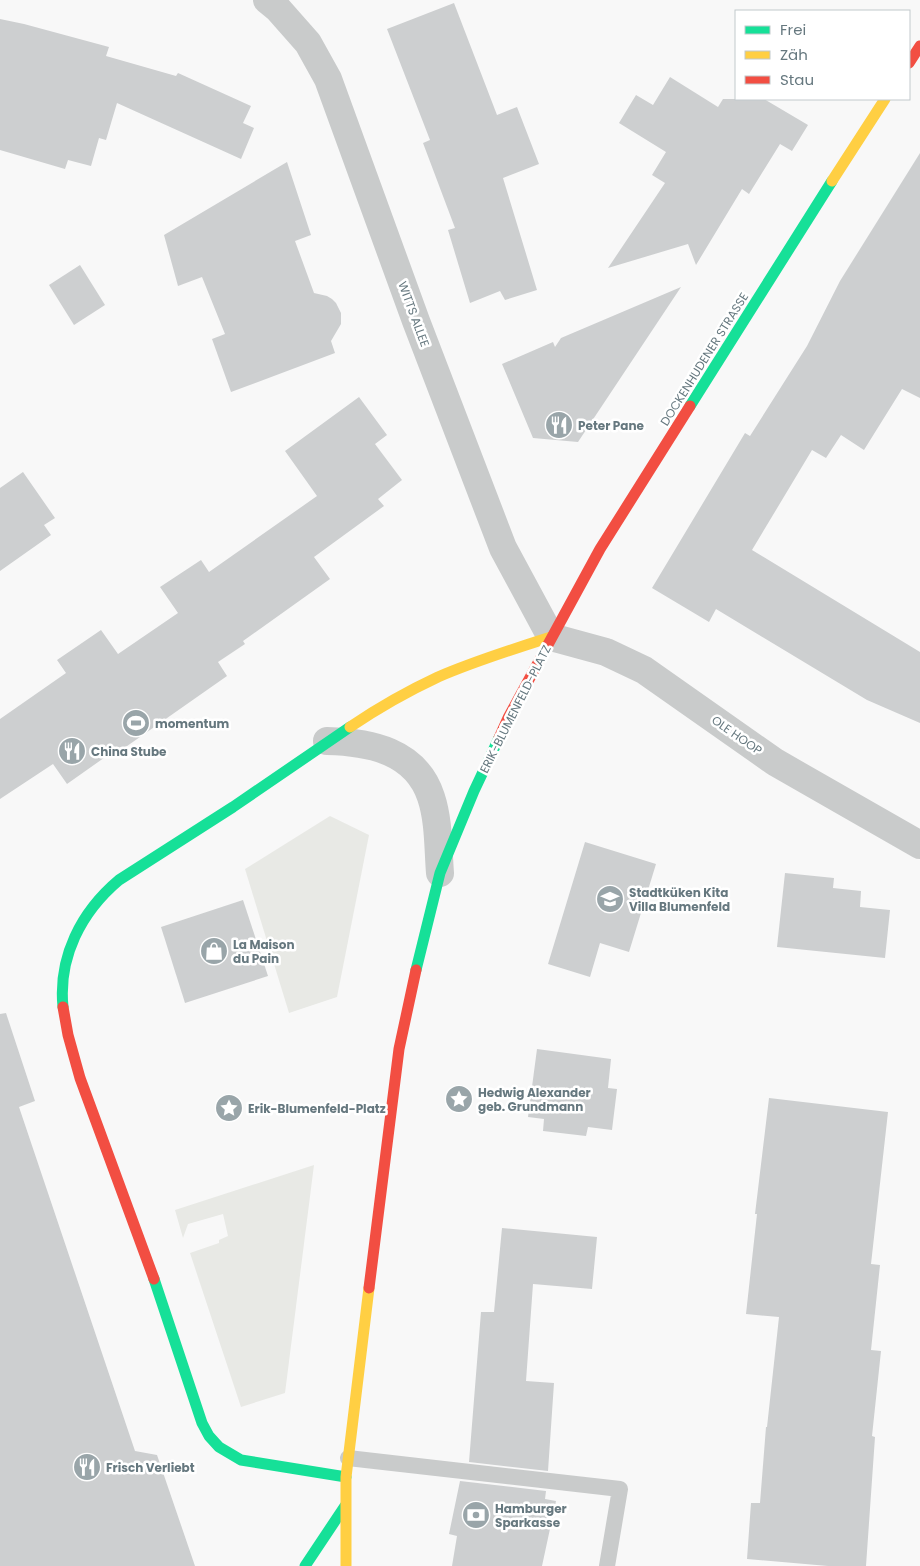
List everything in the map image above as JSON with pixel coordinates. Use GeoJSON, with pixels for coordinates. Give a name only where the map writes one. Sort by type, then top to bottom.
{"type":"FeatureCollection","features":[{"type":"Feature","properties":{"kind":"main road"},"geometry":{"type":"LineString","coordinates":[[910,61],[920,46]]}},
{"type":"Feature","properties":{"kind":"main road","name":"DOCKENHUDENER STRASSE"},"geometry":{"type":"LineString","coordinates":[[552,637],[600,548],[884,100]]}},
{"type":"Feature","properties":{"kind":"main road","name":"ERIK-BLUMENFELD-PLATZ"},"geometry":{"type":"LineString","coordinates":[[346,1477],[240,1460],[219,1447],[209,1436],[202,1422],[139,1236],[85,1091],[67,1033],[63,1013],[62,991],[65,967],[80,923],[107,889],[119,880],[249,796],[327,741],[388,703],[424,684],[468,665],[552,637]]}},
{"type":"Feature","properties":{"kind":"main road","name":"ERIK-BLUMENFELD-PLATZ"},"geometry":{"type":"LineString","coordinates":[[346,1566],[345,1506],[348,1458],[399,1049],[415,972],[440,873],[474,791],[508,718],[552,637]]}},
{"type":"Feature","properties":{"kind":"main road"},"geometry":{"type":"LineString","coordinates":[[305,1566],[345,1506]]}},
{"type":"Feature","properties":{"kind":"street","name":"WITTS ALLEE"},"geometry":{"type":"LineString","coordinates":[[277,3],[308,43],[328,79],[416,320],[503,548],[552,637]]}},
{"type":"Feature","properties":{"kind":"street","name":"OLE HOOP"},"geometry":{"type":"LineString","coordinates":[[552,637],[606,652],[644,670],[775,762],[920,844]]}},
{"type":"Feature","properties":{"kind":"street","name":"ERIK-BLUMENFELD-PLATZ"},"geometry":{"type":"LineString","coordinates":[[327,741],[350,742],[379,748],[395,754],[418,772],[430,796],[435,814],[440,873]]}},
{"type":"Feature","properties":{"kind":"lane"},"geometry":{"type":"LineString","coordinates":[[348,1458],[620,1489],[607,1566]]}},
{"type":"Feature","properties":{"kind":"shaded area"},"geometry":{"type":"Polygon","coordinates":[[[330,816],[369,835],[337,997],[289,1013],[245,869],[330,816]]]}},
{"type":"Feature","properties":{"kind":"shaded area"},"geometry":{"type":"Polygon","coordinates":[[[314,1165],[285,1393],[241,1407],[190,1253],[219,1243],[219,1240],[228,1236],[223,1214],[188,1224],[183,1238],[175,1210],[314,1165]]]}},
{"type":"Feature","properties":{"kind":"building"},"geometry":{"type":"Polygon","coordinates":[[[454,3],[497,115],[517,107],[539,164],[503,178],[537,290],[505,300],[500,291],[470,303],[448,230],[455,228],[423,143],[430,140],[387,29],[454,3]]]}},
{"type":"Feature","properties":{"kind":"building"},"geometry":{"type":"Polygon","coordinates":[[[0,19],[109,47],[106,56],[176,76],[178,73],[251,106],[243,123],[254,128],[241,159],[117,103],[106,140],[99,138],[91,166],[68,160],[65,169],[0,150],[0,19]]]}},
{"type":"Feature","properties":{"kind":"building"},"geometry":{"type":"Polygon","coordinates":[[[670,77],[718,107],[723,99],[766,100],[808,125],[792,151],[780,144],[749,194],[742,189],[696,265],[688,244],[608,268],[665,183],[652,175],[666,152],[619,123],[636,95],[653,105],[670,77]]]}},
{"type":"Feature","properties":{"kind":"building"},"geometry":{"type":"Polygon","coordinates":[[[920,153],[920,398],[902,389],[864,450],[841,435],[826,458],[812,450],[752,550],[920,652],[920,723],[867,700],[716,609],[709,622],[652,588],[745,433],[750,436],[807,346],[840,281],[920,153]]]}},
{"type":"Feature","properties":{"kind":"building"},"geometry":{"type":"Polygon","coordinates":[[[287,162],[311,235],[295,241],[314,293],[332,299],[341,313],[341,324],[331,341],[335,353],[231,392],[212,339],[225,334],[202,277],[178,286],[164,235],[287,162]]]}},
{"type":"Feature","properties":{"kind":"building"},"geometry":{"type":"Polygon","coordinates":[[[80,265],[105,305],[74,325],[49,285],[80,265]]]}},
{"type":"Feature","properties":{"kind":"building"},"geometry":{"type":"Polygon","coordinates":[[[681,287],[578,442],[533,438],[502,364],[553,342],[555,347],[561,338],[681,287]]]}},
{"type":"Feature","properties":{"kind":"building"},"geometry":{"type":"Polygon","coordinates":[[[359,397],[387,435],[375,444],[402,480],[378,499],[384,506],[314,557],[330,579],[243,641],[245,644],[218,662],[227,676],[120,751],[118,748],[67,784],[53,764],[0,799],[0,719],[66,673],[57,660],[101,630],[118,654],[178,613],[160,587],[201,560],[209,572],[317,496],[285,451],[359,397]]]}},
{"type":"Feature","properties":{"kind":"building"},"geometry":{"type":"Polygon","coordinates":[[[23,472],[55,518],[44,525],[51,535],[0,571],[0,488],[23,472]]]}},
{"type":"Feature","properties":{"kind":"building"},"geometry":{"type":"Polygon","coordinates":[[[585,842],[656,864],[629,952],[600,943],[590,977],[548,964],[585,842]]]}},
{"type":"Feature","properties":{"kind":"building"},"geometry":{"type":"Polygon","coordinates":[[[785,873],[834,878],[833,888],[861,891],[860,907],[890,910],[885,958],[777,947],[785,873]]]}},
{"type":"Feature","properties":{"kind":"building","name":"La Maison du Pain"},"geometry":{"type":"Polygon","coordinates":[[[243,900],[268,976],[185,1003],[161,927],[243,900]]]}},
{"type":"Feature","properties":{"kind":"building"},"geometry":{"type":"Polygon","coordinates":[[[6,1013],[35,1101],[19,1107],[135,1451],[157,1455],[195,1566],[0,1566],[0,1014],[6,1013]]]}},
{"type":"Feature","properties":{"kind":"building"},"geometry":{"type":"Polygon","coordinates":[[[537,1049],[611,1059],[608,1088],[617,1089],[612,1130],[588,1127],[586,1136],[543,1131],[544,1119],[528,1117],[537,1049]]]}},
{"type":"Feature","properties":{"kind":"building"},"geometry":{"type":"Polygon","coordinates":[[[769,1098],[888,1112],[871,1264],[880,1265],[871,1350],[881,1351],[872,1436],[875,1437],[866,1566],[828,1566],[747,1559],[751,1503],[760,1503],[766,1427],[779,1317],[746,1314],[757,1214],[755,1214],[769,1098]]]}},
{"type":"Feature","properties":{"kind":"building"},"geometry":{"type":"Polygon","coordinates":[[[502,1228],[597,1237],[592,1289],[533,1284],[526,1381],[554,1383],[548,1471],[469,1462],[481,1312],[494,1312],[502,1228]]]}},
{"type":"Feature","properties":{"kind":"building"},"geometry":{"type":"Polygon","coordinates":[[[460,1481],[546,1491],[545,1499],[556,1501],[542,1566],[452,1566],[457,1536],[449,1534],[460,1481]]]}},
{"type":"Feature","properties":{"kind":"traffic: fast"},"geometry":{"type":"LineString","coordinates":[[690,406],[832,181]]}},
{"type":"Feature","properties":{"kind":"traffic: fast"},"geometry":{"type":"LineString","coordinates":[[63,1007],[62,988],[69,953],[83,921],[105,893],[119,880],[233,807],[350,727]]}},
{"type":"Feature","properties":{"kind":"traffic: fast"},"geometry":{"type":"LineString","coordinates":[[416,970],[440,873],[474,791],[499,738]]}},
{"type":"Feature","properties":{"kind":"traffic: fast"},"geometry":{"type":"LineString","coordinates":[[154,1279],[202,1423],[209,1436],[219,1447],[241,1460],[346,1477]]}},
{"type":"Feature","properties":{"kind":"traffic: fast"},"geometry":{"type":"LineString","coordinates":[[305,1566],[345,1506]]}},
{"type":"Feature","properties":{"kind":"traffic: slow"},"geometry":{"type":"LineString","coordinates":[[832,181],[884,100]]}},
{"type":"Feature","properties":{"kind":"traffic: slow"},"geometry":{"type":"LineString","coordinates":[[350,727],[393,700],[438,677],[480,660],[551,637]]}},
{"type":"Feature","properties":{"kind":"traffic: slow"},"geometry":{"type":"LineString","coordinates":[[346,1566],[346,1477],[369,1288]]}},
{"type":"Feature","properties":{"kind":"traffic: jam"},"geometry":{"type":"LineString","coordinates":[[910,61],[920,46]]}},
{"type":"Feature","properties":{"kind":"traffic: jam"},"geometry":{"type":"LineString","coordinates":[[499,738],[600,549],[690,406]]}},
{"type":"Feature","properties":{"kind":"traffic: jam"},"geometry":{"type":"LineString","coordinates":[[369,1288],[399,1049],[416,970]]}},
{"type":"Feature","properties":{"kind":"traffic: jam"},"geometry":{"type":"LineString","coordinates":[[63,1007],[68,1035],[80,1078],[154,1279]]}},
{"type":"Feature","properties":{"kind":"place","name":"Peter Pane"},"geometry":{"type":"Point","coordinates":[559,425]}},
{"type":"Feature","properties":{"kind":"place","name":"momentum"},"geometry":{"type":"Point","coordinates":[136,723]}},
{"type":"Feature","properties":{"kind":"place","name":"China Stube"},"geometry":{"type":"Point","coordinates":[72,751]}},
{"type":"Feature","properties":{"kind":"place","name":"Stadtküken Kita Villa Blumenfeld"},"geometry":{"type":"Point","coordinates":[610,899]}},
{"type":"Feature","properties":{"kind":"place","name":"La Maison du Pain"},"geometry":{"type":"Point","coordinates":[214,951]}},
{"type":"Feature","properties":{"kind":"place","name":"Hedwig Alexander geb. Grundmann"},"geometry":{"type":"Point","coordinates":[459,1099]}},
{"type":"Feature","properties":{"kind":"place","name":"Erik-Blumenfeld-Platz"},"geometry":{"type":"Point","coordinates":[229,1108]}},
{"type":"Feature","properties":{"kind":"place","name":"Frisch Verliebt"},"geometry":{"type":"Point","coordinates":[87,1467]}},
{"type":"Feature","properties":{"kind":"place","name":"Hamburger Sparkasse"},"geometry":{"type":"Point","coordinates":[476,1515]}}]}
